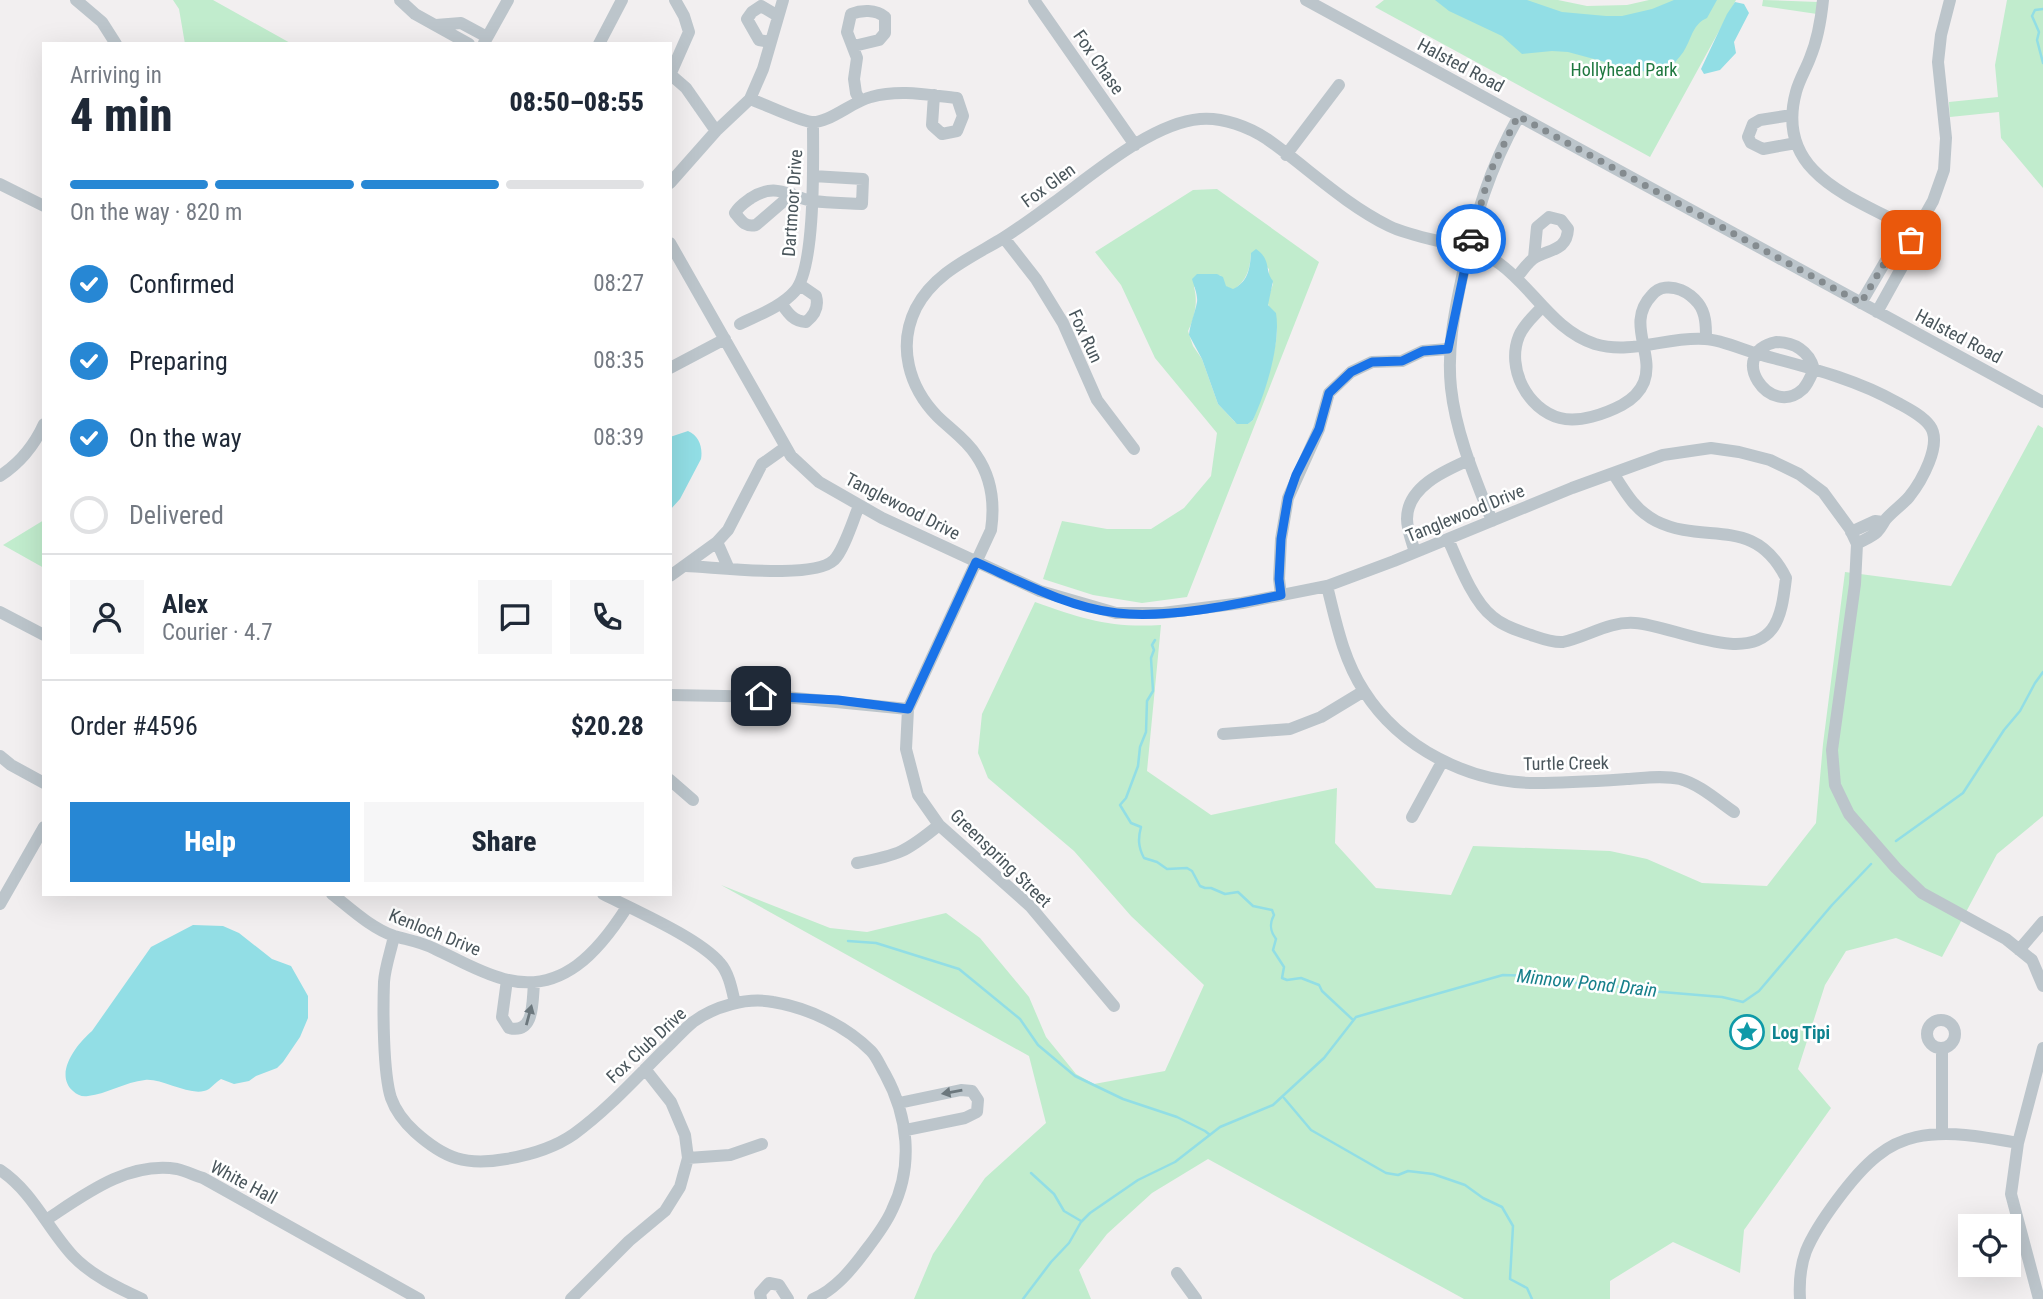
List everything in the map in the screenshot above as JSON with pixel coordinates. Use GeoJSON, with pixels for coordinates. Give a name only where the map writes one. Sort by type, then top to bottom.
{"type":"FeatureCollection","features":[{"type":"Feature","properties":{"kind":"street"},"geometry":{"type":"LineString","coordinates":[[76,0],[102,22],[115,42]]}},
{"type":"Feature","properties":{"kind":"street"},"geometry":{"type":"LineString","coordinates":[[400,0],[415,14],[466,42]]}},
{"type":"Feature","properties":{"kind":"street"},"geometry":{"type":"LineString","coordinates":[[436,25],[461,23],[485,41],[508,0]]}},
{"type":"Feature","properties":{"kind":"street"},"geometry":{"type":"LineString","coordinates":[[600,42],[622,0]]}},
{"type":"Feature","properties":{"kind":"street"},"geometry":{"type":"LineString","coordinates":[[672,73],[689,32],[675,0]]}},
{"type":"Feature","properties":{"kind":"street"},"geometry":{"type":"LineString","coordinates":[[672,181],[716,131],[750,99],[763,69],[782,0]]}},
{"type":"Feature","properties":{"kind":"street","name":"Fox Chase"},"geometry":{"type":"LineString","coordinates":[[1034,0],[1135,145]]}},
{"type":"Feature","properties":{"kind":"street","name":"Halsted Road"},"geometry":{"type":"LineString","coordinates":[[1306,0],[2043,402]]}},
{"type":"Feature","properties":{"kind":"street"},"geometry":{"type":"LineString","coordinates":[[1822,0],[1819,34],[1796,91],[1792,115],[1796,143],[1813,172],[1831,187],[1913,236]]}},
{"type":"Feature","properties":{"kind":"street"},"geometry":{"type":"LineString","coordinates":[[1877,312],[1902,267],[1913,236],[1933,201],[1944,170],[1946,138],[1938,62],[1941,35],[1950,0]]}},
{"type":"Feature","properties":{"kind":"street"},"geometry":{"type":"LineString","coordinates":[[771,42],[759,40],[747,19],[761,6],[778,16]]}},
{"type":"Feature","properties":{"kind":"street"},"geometry":{"type":"LineString","coordinates":[[854,46],[858,58],[854,79],[860,101]]}},
{"type":"Feature","properties":{"kind":"street"},"geometry":{"type":"LineString","coordinates":[[672,76],[686,88],[716,131]]}},
{"type":"Feature","properties":{"kind":"street"},"geometry":{"type":"LineString","coordinates":[[1286,155],[1339,85]]}},
{"type":"Feature","properties":{"kind":"street"},"geometry":{"type":"LineString","coordinates":[[750,99],[813,122],[860,101],[902,92],[933,95]]}},
{"type":"Feature","properties":{"kind":"street"},"geometry":{"type":"LineString","coordinates":[[1792,115],[1760,120],[1753,124],[1748,136],[1751,144],[1763,149],[1796,143]]}},
{"type":"Feature","properties":{"kind":"street"},"geometry":{"type":"LineString","coordinates":[[1492,521],[1456,422],[1448,349],[1468,251],[1490,172],[1518,116]]}},
{"type":"Feature","properties":{"kind":"street","name":"Fox Glen"},"geometry":{"type":"LineString","coordinates":[[976,562],[990,530],[994,510],[990,482],[974,452],[937,415],[913,382],[906,348],[916,308],[936,280],[1004,238],[1150,135],[1185,122],[1211,119],[1247,128],[1266,139],[1342,198],[1391,228],[1497,262],[1566,329],[1595,344],[1614,348],[1643,346]]}},
{"type":"Feature","properties":{"kind":"street","name":"Dartmoor Drive"},"geometry":{"type":"LineString","coordinates":[[800,285],[808,257],[813,122]]}},
{"type":"Feature","properties":{"kind":"street"},"geometry":{"type":"LineString","coordinates":[[792,194],[811,200],[862,204],[863,179],[813,176]]}},
{"type":"Feature","properties":{"kind":"street"},"geometry":{"type":"LineString","coordinates":[[0,184],[42,205]]}},
{"type":"Feature","properties":{"kind":"street"},"geometry":{"type":"LineString","coordinates":[[1861,303],[1888,257],[1913,236]]}},
{"type":"Feature","properties":{"kind":"street","name":"Fox Run"},"geometry":{"type":"LineString","coordinates":[[1004,238],[1063,323],[1097,400],[1134,449]]}},
{"type":"Feature","properties":{"kind":"street","name":"Tanglewood Drive"},"geometry":{"type":"LineString","coordinates":[[672,246],[791,456],[819,482],[859,506],[1052,596],[1116,613],[1163,613],[1242,603],[1327,586],[1613,473],[1663,455],[1687,450],[1711,448],[1740,452],[1770,460],[1799,474],[1823,492],[1854,538]]}},
{"type":"Feature","properties":{"kind":"street"},"geometry":{"type":"LineString","coordinates":[[1516,278],[1534,258]]}},
{"type":"Feature","properties":{"kind":"street"},"geometry":{"type":"LineString","coordinates":[[740,324],[782,303],[800,285],[816,296],[816,310],[806,322],[798,321],[782,303]]}},
{"type":"Feature","properties":{"kind":"street"},"geometry":{"type":"LineString","coordinates":[[1542,307],[1519,336],[1515,360],[1530,400],[1558,418],[1599,415],[1632,398],[1644,382],[1646,373],[1640,329],[1641,313],[1654,291],[1675,288],[1691,295],[1706,320],[1706,338]]}},
{"type":"Feature","properties":{"kind":"street"},"geometry":{"type":"LineString","coordinates":[[1643,346],[1706,338],[1849,379],[1921,417],[1930,426],[1935,441],[1930,460],[1911,495],[1883,522],[1878,531],[1854,538],[1855,584],[1832,750],[1835,785],[1849,814],[1896,868],[1922,893],[2006,939],[2032,960],[2043,986]]}},
{"type":"Feature","properties":{"kind":"street"},"geometry":{"type":"LineString","coordinates":[[672,367],[725,339]]}},
{"type":"Feature","properties":{"kind":"street"},"geometry":{"type":"LineString","coordinates":[[1281,595],[1281,539],[1288,498],[1296,475],[1319,429],[1329,393],[1351,372],[1372,362],[1402,361],[1423,351],[1448,349]]}},
{"type":"Feature","properties":{"kind":"street"},"geometry":{"type":"LineString","coordinates":[[1755,353],[1752,368],[1755,377],[1760,386],[1772,394],[1793,396],[1805,387],[1814,369]]}},
{"type":"Feature","properties":{"kind":"street"},"geometry":{"type":"LineString","coordinates":[[0,476],[19,464],[42,429]]}},
{"type":"Feature","properties":{"kind":"street"},"geometry":{"type":"LineString","coordinates":[[672,575],[717,542],[727,530],[762,464],[786,447]]}},
{"type":"Feature","properties":{"kind":"street"},"geometry":{"type":"LineString","coordinates":[[1415,552],[1407,521],[1413,499],[1424,485],[1441,472],[1469,460]]}},
{"type":"Feature","properties":{"kind":"street"},"geometry":{"type":"LineString","coordinates":[[1448,539],[1469,586],[1492,617],[1539,638],[1561,642],[1602,627],[1634,623],[1749,645],[1772,629],[1783,600],[1786,578],[1771,554],[1753,541],[1724,534],[1681,530],[1656,521],[1640,511],[1628,498],[1613,473]]}},
{"type":"Feature","properties":{"kind":"street"},"geometry":{"type":"LineString","coordinates":[[686,566],[783,571],[823,568],[836,558],[859,506]]}},
{"type":"Feature","properties":{"kind":"street"},"geometry":{"type":"LineString","coordinates":[[717,542],[728,567]]}},
{"type":"Feature","properties":{"kind":"street","name":"Greenspring Street"},"geometry":{"type":"LineString","coordinates":[[976,562],[908,709],[906,749],[918,795],[939,825],[958,845],[1030,906],[1114,1006]]}},
{"type":"Feature","properties":{"kind":"street","name":"Turtle Creek"},"geometry":{"type":"LineString","coordinates":[[1327,586],[1340,639],[1364,691],[1387,720],[1420,749],[1442,762],[1496,779],[1533,783],[1658,777],[1681,780],[1734,813]]}},
{"type":"Feature","properties":{"kind":"street"},"geometry":{"type":"LineString","coordinates":[[0,612],[42,634]]}},
{"type":"Feature","properties":{"kind":"street"},"geometry":{"type":"LineString","coordinates":[[1223,734],[1290,729],[1321,718],[1364,691]]}},
{"type":"Feature","properties":{"kind":"street"},"geometry":{"type":"LineString","coordinates":[[672,695],[785,696],[908,709]]}},
{"type":"Feature","properties":{"kind":"street"},"geometry":{"type":"LineString","coordinates":[[0,756],[42,782]]}},
{"type":"Feature","properties":{"kind":"street"},"geometry":{"type":"LineString","coordinates":[[1412,817],[1442,762]]}},
{"type":"Feature","properties":{"kind":"street"},"geometry":{"type":"LineString","coordinates":[[672,782],[693,800]]}},
{"type":"Feature","properties":{"kind":"street"},"geometry":{"type":"LineString","coordinates":[[857,863],[889,857],[910,849],[939,825]]}},
{"type":"Feature","properties":{"kind":"street"},"geometry":{"type":"LineString","coordinates":[[0,903],[42,830]]}},
{"type":"Feature","properties":{"kind":"street","name":"Kenloch Drive"},"geometry":{"type":"LineString","coordinates":[[335,896],[376,927],[394,936],[418,941],[507,980],[534,984],[560,975],[584,961],[608,936],[627,906]]}},
{"type":"Feature","properties":{"kind":"street"},"geometry":{"type":"LineString","coordinates":[[607,896],[712,955],[722,964],[731,984],[735,1003]]}},
{"type":"Feature","properties":{"kind":"street"},"geometry":{"type":"LineString","coordinates":[[2019,950],[2043,922]]}},
{"type":"Feature","properties":{"kind":"street","name":"Fox Club Drive"},"geometry":{"type":"LineString","coordinates":[[394,936],[384,980],[386,1063],[391,1097],[403,1121],[433,1148],[446,1155],[482,1163],[545,1150],[589,1123],[693,1022],[713,1010],[735,1003],[770,1001],[820,1016],[873,1053],[900,1102],[906,1130],[905,1170],[892,1211],[854,1266],[826,1294],[813,1299]]}},
{"type":"Feature","properties":{"kind":"street"},"geometry":{"type":"LineString","coordinates":[[507,980],[502,1017],[504,1024],[517,1030],[526,1026],[530,1017],[534,984]]}},
{"type":"Feature","properties":{"kind":"street"},"geometry":{"type":"LineString","coordinates":[[1942,1048],[1942,1134]]}},
{"type":"Feature","properties":{"kind":"street"},"geometry":{"type":"LineString","coordinates":[[2039,1299],[2011,1194],[2018,1143],[2043,1048]]}},
{"type":"Feature","properties":{"kind":"street"},"geometry":{"type":"LineString","coordinates":[[570,1299],[629,1241],[665,1212],[680,1186],[688,1158],[685,1135],[671,1102],[645,1069]]}},
{"type":"Feature","properties":{"kind":"street"},"geometry":{"type":"LineString","coordinates":[[900,1102],[961,1090],[972,1091],[978,1100],[977,1112],[965,1118],[906,1130]]}},
{"type":"Feature","properties":{"kind":"street"},"geometry":{"type":"LineString","coordinates":[[1800,1299],[1798,1282],[1807,1250],[1856,1178],[1876,1157],[1892,1146],[1915,1137],[1942,1134],[1987,1137],[2018,1143]]}},
{"type":"Feature","properties":{"kind":"street"},"geometry":{"type":"LineString","coordinates":[[688,1158],[730,1155],[762,1144]]}},
{"type":"Feature","properties":{"kind":"street","name":"White Hall"},"geometry":{"type":"LineString","coordinates":[[46,1220],[90,1191],[123,1176],[152,1169],[177,1169],[202,1178],[419,1299]]}},
{"type":"Feature","properties":{"kind":"street"},"geometry":{"type":"LineString","coordinates":[[0,1171],[15,1180],[74,1257],[112,1284],[142,1299]]}},
{"type":"Feature","properties":{"kind":"street"},"geometry":{"type":"LineString","coordinates":[[2026,1252],[2037,1268],[2043,1271]]}},
{"type":"Feature","properties":{"kind":"street"},"geometry":{"type":"LineString","coordinates":[[1177,1273],[1196,1299]]}},
{"type":"Feature","properties":{"kind":"street"},"geometry":{"type":"LineString","coordinates":[[761,1299],[760,1293],[769,1283],[779,1285],[788,1299]]}},
{"type":"Feature","properties":{"kind":"green space"},"geometry":{"type":"Polygon","coordinates":[[[173,0],[213,0],[288,42],[185,42],[179,9],[173,0]]]}},
{"type":"Feature","properties":{"kind":"green space","name":"Hollyhead Park"},"geometry":{"type":"Polygon","coordinates":[[[1384,0],[1558,0],[1587,6],[1627,5],[1649,0],[1736,0],[1650,157],[1375,7],[1384,0]]]}},
{"type":"Feature","properties":{"kind":"green space"},"geometry":{"type":"Polygon","coordinates":[[[1763,0],[1818,2],[1817,14],[1762,6],[1763,0]]]}},
{"type":"Feature","properties":{"kind":"green space"},"geometry":{"type":"Polygon","coordinates":[[[2007,0],[2043,0],[2043,188],[2001,138],[1999,112],[1950,117],[1949,102],[1998,97],[1995,65],[2007,0]]]}},
{"type":"Feature","properties":{"kind":"green space"},"geometry":{"type":"Polygon","coordinates":[[[1217,189],[1319,262],[1187,597],[1142,603],[1093,595],[1043,579],[1062,521],[1107,529],[1151,529],[1184,508],[1211,476],[1217,433],[1155,358],[1121,285],[1095,252],[1193,190],[1217,189]],[[1251,253],[1247,274],[1242,283],[1233,290],[1225,286],[1220,275],[1194,287],[1195,309],[1188,331],[1193,346],[1202,359],[1218,404],[1235,422],[1248,424],[1253,420],[1271,365],[1277,330],[1267,301],[1273,284],[1269,269],[1251,253]]]}},
{"type":"Feature","properties":{"kind":"green space"},"geometry":{"type":"Polygon","coordinates":[[[2038,425],[2043,428],[2043,816],[1997,854],[1942,957],[1896,938],[1846,951],[1825,985],[1798,1069],[1831,1108],[1744,1230],[1740,1273],[1673,1242],[1610,1281],[1610,1299],[1464,1299],[1208,1159],[1152,1193],[1107,1234],[1079,1270],[1091,1299],[914,1299],[933,1254],[985,1178],[1046,1123],[1029,1056],[721,885],[830,928],[867,932],[946,913],[980,938],[1029,997],[1046,1037],[1076,1074],[1094,1084],[1165,1071],[1204,985],[1131,916],[1074,851],[988,778],[978,753],[982,714],[1035,602],[1111,624],[1161,625],[1147,771],[1211,815],[1337,788],[1335,843],[1376,888],[1451,895],[1473,846],[1610,851],[1647,859],[1702,883],[1767,886],[1816,823],[1823,744],[1845,572],[1951,586],[2038,425]]]}},
{"type":"Feature","properties":{"kind":"green space"},"geometry":{"type":"Polygon","coordinates":[[[42,521],[42,567],[3,545],[42,521]]]}},
{"type":"Feature","properties":{"kind":"water"},"geometry":{"type":"Polygon","coordinates":[[[1435,0],[1527,0],[1562,12],[1622,16],[1652,9],[1674,0],[1717,0],[1707,18],[1696,27],[1670,72],[1664,75],[1568,52],[1522,54],[1502,36],[1449,11],[1435,0]]]}},
{"type":"Feature","properties":{"kind":"water"},"geometry":{"type":"Polygon","coordinates":[[[1735,2],[1744,4],[1749,13],[1734,42],[1736,53],[1720,70],[1704,74],[1701,69],[1735,2]]]}},
{"type":"Feature","properties":{"kind":"water"},"geometry":{"type":"Polygon","coordinates":[[[1256,249],[1264,257],[1273,281],[1268,305],[1276,313],[1276,338],[1267,382],[1253,420],[1248,424],[1237,424],[1218,404],[1202,359],[1189,335],[1197,299],[1192,279],[1197,274],[1217,274],[1223,277],[1226,286],[1233,289],[1245,279],[1251,253],[1256,249]]]}},
{"type":"Feature","properties":{"kind":"water"},"geometry":{"type":"Polygon","coordinates":[[[688,431],[695,436],[699,442],[701,459],[680,499],[672,508],[672,436],[688,431]]]}},
{"type":"Feature","properties":{"kind":"water"},"geometry":{"type":"Polygon","coordinates":[[[193,925],[223,926],[239,933],[272,959],[291,966],[308,996],[308,1018],[300,1037],[283,1062],[277,1068],[249,1081],[234,1084],[221,1079],[202,1091],[195,1092],[145,1080],[95,1095],[76,1094],[68,1084],[66,1076],[70,1059],[80,1043],[92,1031],[151,947],[193,925]]]}},
{"type":"Feature","properties":{"kind":"waterway"},"geometry":{"type":"LineString","coordinates":[[2043,9],[2035,10],[2032,16],[2039,32],[2037,40],[2043,63]]}},
{"type":"Feature","properties":{"kind":"waterway"},"geometry":{"type":"LineString","coordinates":[[1155,640],[1151,658],[1153,691],[1147,701],[1146,732],[1140,747],[1138,766],[1126,798],[1120,805],[1131,823],[1141,827],[1139,842],[1144,858],[1167,869],[1187,868],[1192,871],[1200,886],[1225,894],[1238,892],[1253,906],[1272,910],[1274,915],[1271,927],[1276,939],[1273,950],[1284,967],[1282,978],[1301,978],[1319,985],[1352,1019]]}},
{"type":"Feature","properties":{"kind":"waterway","name":"Minnow Pond Drain"},"geometry":{"type":"LineString","coordinates":[[1896,841],[1963,793],[2004,730],[2020,711],[2043,672]]}},
{"type":"Feature","properties":{"kind":"waterway","name":"Minnow Pond Drain"},"geometry":{"type":"LineString","coordinates":[[1023,1299],[1090,1213],[1138,1180],[1175,1162],[1220,1127],[1273,1105],[1324,1058],[1356,1017],[1503,975],[1535,976],[1574,983],[1601,982],[1626,989],[1722,997],[1743,1002],[1759,991],[1832,905],[1871,864]]}},
{"type":"Feature","properties":{"kind":"waterway"},"geometry":{"type":"LineString","coordinates":[[848,941],[876,943],[959,969],[1020,1019],[1038,1045],[1075,1076],[1123,1099],[1177,1117],[1210,1135]]}},
{"type":"Feature","properties":{"kind":"waterway"},"geometry":{"type":"LineString","coordinates":[[1284,1098],[1311,1130],[1386,1173],[1398,1175],[1408,1171],[1433,1174],[1465,1185],[1502,1207],[1513,1226],[1510,1279],[1527,1288],[1532,1299]]}},
{"type":"Feature","properties":{"kind":"waterway"},"geometry":{"type":"LineString","coordinates":[[1031,1173],[1054,1194],[1064,1211],[1081,1221]]}},
{"type":"Feature","properties":{"kind":"way so far"},"geometry":{"type":"LineString","coordinates":[[1471,239],[1490,172],[1518,116],[1861,303],[1888,257],[1911,240]]}},
{"type":"Feature","properties":{"kind":"place","name":"Log Tipi"},"geometry":{"type":"Point","coordinates":[1747,1032]}},
{"type":"Feature","properties":{"kind":"route"},"geometry":{"type":"LineString","coordinates":[[761,696],[838,700],[908,709],[976,562],[1063,600],[1116,613],[1163,613],[1281,595],[1281,539],[1288,498],[1296,475],[1319,429],[1329,393],[1351,372],[1372,362],[1402,361],[1423,351],[1448,349],[1471,239]]}}]}
